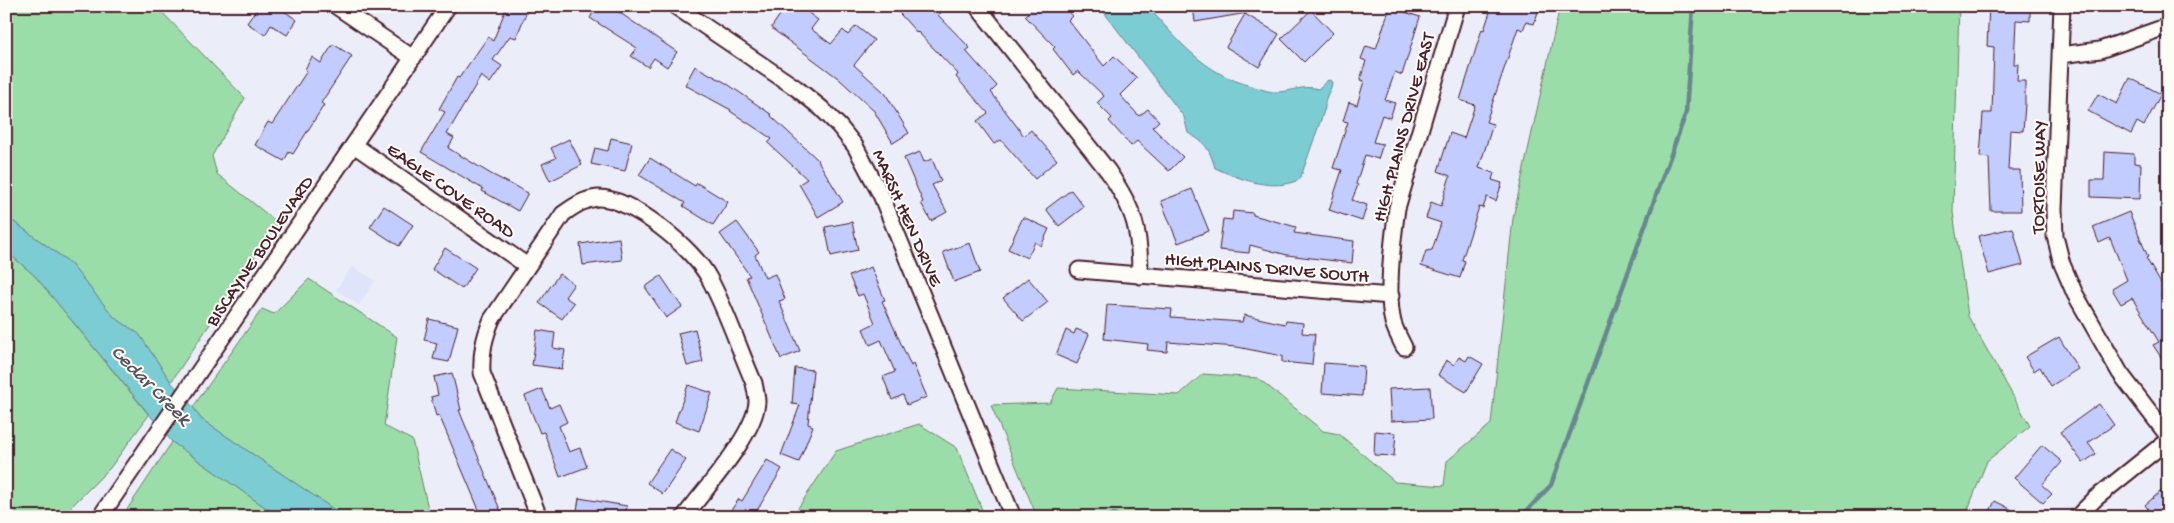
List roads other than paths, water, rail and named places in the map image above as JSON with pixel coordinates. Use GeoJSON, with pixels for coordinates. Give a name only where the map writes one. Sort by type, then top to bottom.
{"type":"FeatureCollection","features":[{"type":"Feature","properties":{"kind":"street"},"geometry":{"type":"LineString","coordinates":[[336,6],[413,58]]}},
{"type":"Feature","properties":{"kind":"street","name":"BISCAYNE BOULEVARD"},"geometry":{"type":"LineString","coordinates":[[100,517],[448,6]]}},
{"type":"Feature","properties":{"kind":"street","name":"MARSH HEN DRIVE"},"geometry":{"type":"LineString","coordinates":[[675,6],[796,88],[821,108],[855,146],[881,195],[1013,517]]}},
{"type":"Feature","properties":{"kind":"street"},"geometry":{"type":"LineString","coordinates":[[977,6],[1108,172],[1123,194],[1134,220],[1140,242],[1140,276]]}},
{"type":"Feature","properties":{"kind":"street","name":"HIGH PLAINS DRIVE EAST"},"geometry":{"type":"LineString","coordinates":[[1404,347],[1393,321],[1391,296],[1393,237],[1397,208],[1457,6]]}},
{"type":"Feature","properties":{"kind":"street","name":"TORTOISE WAY"},"geometry":{"type":"LineString","coordinates":[[2062,6],[2054,209],[2055,236],[2062,264],[2075,294],[2120,373],[2168,438]]}},
{"type":"Feature","properties":{"kind":"street"},"geometry":{"type":"LineString","coordinates":[[2060,56],[2100,50],[2168,26]]}},
{"type":"Feature","properties":{"kind":"street","name":"EAGLE COVE ROAD"},"geometry":{"type":"LineString","coordinates":[[354,145],[526,265]]}},
{"type":"Feature","properties":{"kind":"street"},"geometry":{"type":"LineString","coordinates":[[539,517],[482,373],[481,354],[485,335],[492,319],[526,265],[563,214],[579,203],[597,198],[615,200],[630,207],[668,233],[695,258],[709,277],[754,383],[757,402],[754,416],[746,433],[684,517]]}},
{"type":"Feature","properties":{"kind":"street","name":"HIGH PLAINS DRIVE SOUTH"},"geometry":{"type":"LineString","coordinates":[[1078,270],[1391,296]]}},
{"type":"Feature","properties":{"kind":"street"},"geometry":{"type":"LineString","coordinates":[[2077,517],[2096,498],[2168,438]]}},
{"type":"Feature","properties":{"kind":"water"},"geometry":{"type":"Polygon","coordinates":[[[1099,6],[1147,6],[1181,43],[1205,64],[1219,73],[1251,86],[1270,92],[1279,92],[1307,88],[1318,89],[1328,80],[1332,81],[1325,108],[1300,179],[1290,183],[1268,185],[1246,180],[1215,168],[1206,147],[1188,133],[1184,117],[1099,6]]]}},
{"type":"Feature","properties":{"kind":"water","name":"Cedar Creek"},"geometry":{"type":"Polygon","coordinates":[[[6,216],[69,262],[114,317],[139,334],[171,382],[201,419],[345,517],[279,517],[172,442],[35,276],[6,251],[6,216]]]}},
{"type":"Feature","properties":{"kind":"waterway"},"geometry":{"type":"LineString","coordinates":[[1521,517],[1551,485],[1686,113],[1693,6]]}},
{"type":"Feature","properties":{"kind":"waterway"},"geometry":{"type":"LineString","coordinates":[[1106,517],[1114,514],[1120,517]]}}]}
